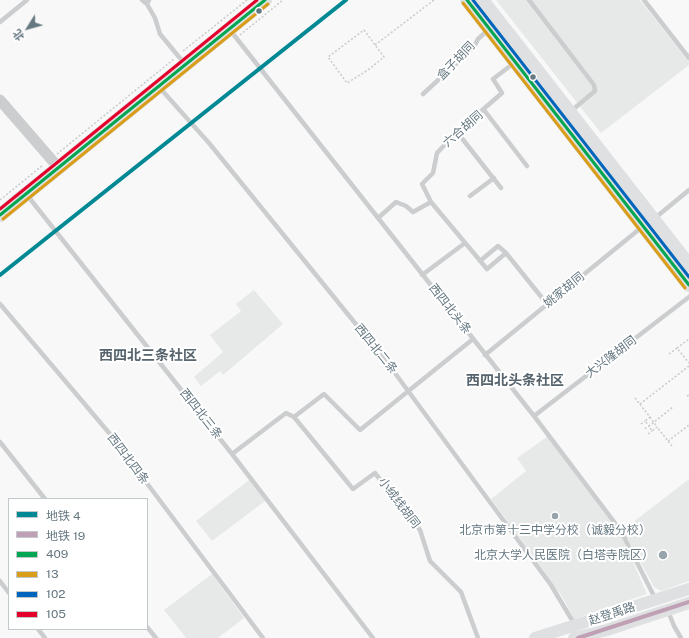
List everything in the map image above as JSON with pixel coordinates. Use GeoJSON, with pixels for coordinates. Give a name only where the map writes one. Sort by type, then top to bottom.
{"type":"FeatureCollection","features":[{"type":"Feature","properties":{"kind":"main road"},"geometry":{"type":"LineString","coordinates":[[467,0],[515,62],[565,116]]}},
{"type":"Feature","properties":{"kind":"main road"},"geometry":{"type":"LineString","coordinates":[[482,0],[565,116],[648,223],[689,285]]}},
{"type":"Feature","properties":{"kind":"main road"},"geometry":{"type":"LineString","coordinates":[[0,215],[26,193],[55,163],[158,85],[181,60],[229,28],[256,2]]}},
{"type":"Feature","properties":{"kind":"main road"},"geometry":{"type":"LineString","coordinates":[[648,223],[689,264]]}},
{"type":"Feature","properties":{"kind":"main road","name":"赵登禹路"},"geometry":{"type":"LineString","coordinates":[[535,638],[689,589]]}},
{"type":"Feature","properties":{"kind":"main road","name":"赵登禹路"},"geometry":{"type":"LineString","coordinates":[[574,638],[608,632],[689,603]]}},
{"type":"Feature","properties":{"kind":"street"},"geometry":{"type":"LineString","coordinates":[[0,100],[55,163]]}},
{"type":"Feature","properties":{"kind":"lane"},"geometry":{"type":"LineString","coordinates":[[0,22],[27,0]]}},
{"type":"Feature","properties":{"kind":"lane"},"geometry":{"type":"LineString","coordinates":[[142,0],[148,2],[160,34],[181,60]]}},
{"type":"Feature","properties":{"kind":"lane"},"geometry":{"type":"LineString","coordinates":[[529,0],[594,85],[595,91],[565,116]]}},
{"type":"Feature","properties":{"kind":"lane"},"geometry":{"type":"LineString","coordinates":[[644,0],[689,58]]}},
{"type":"Feature","properties":{"kind":"lane","name":"西四北头条"},"geometry":{"type":"LineString","coordinates":[[229,28],[534,416],[621,531],[656,600]]}},
{"type":"Feature","properties":{"kind":"lane","name":"盒子胡同"},"geometry":{"type":"LineString","coordinates":[[423,94],[490,29]]}},
{"type":"Feature","properties":{"kind":"lane","name":"六合胡同"},"geometry":{"type":"LineString","coordinates":[[480,261],[431,202],[422,184],[433,173],[437,152],[457,132],[502,93],[493,79],[515,62]]}},
{"type":"Feature","properties":{"kind":"lane","name":"西四北二条"},"geometry":{"type":"LineString","coordinates":[[158,85],[209,143],[389,365],[551,585],[576,626]]}},
{"type":"Feature","properties":{"kind":"lane"},"geometry":{"type":"LineString","coordinates":[[484,110],[527,166]]}},
{"type":"Feature","properties":{"kind":"lane"},"geometry":{"type":"LineString","coordinates":[[457,132],[501,188]]}},
{"type":"Feature","properties":{"kind":"lane"},"geometry":{"type":"LineString","coordinates":[[470,196],[494,178]]}},
{"type":"Feature","properties":{"kind":"lane","name":"姚家胡同"},"geometry":{"type":"LineString","coordinates":[[485,354],[689,190]]}},
{"type":"Feature","properties":{"kind":"lane","name":"西四北三条"},"geometry":{"type":"LineString","coordinates":[[26,193],[232,454],[373,638]]}},
{"type":"Feature","properties":{"kind":"lane"},"geometry":{"type":"LineString","coordinates":[[378,218],[396,202],[406,206],[413,212],[431,202]]}},
{"type":"Feature","properties":{"kind":"lane"},"geometry":{"type":"LineString","coordinates":[[422,275],[465,243]]}},
{"type":"Feature","properties":{"kind":"lane"},"geometry":{"type":"LineString","coordinates":[[506,253],[487,269],[480,261],[498,246],[506,253],[547,304]]}},
{"type":"Feature","properties":{"kind":"lane","name":"大兴隆胡同"},"geometry":{"type":"LineString","coordinates":[[534,416],[689,298]]}},
{"type":"Feature","properties":{"kind":"lane","name":"西四北四条"},"geometry":{"type":"LineString","coordinates":[[0,304],[110,434],[263,638]]}},
{"type":"Feature","properties":{"kind":"lane"},"geometry":{"type":"LineString","coordinates":[[232,454],[286,413],[294,417],[324,394],[360,430],[473,340]]}},
{"type":"Feature","properties":{"kind":"lane","name":"小绒线胡同"},"geometry":{"type":"LineString","coordinates":[[294,417],[353,489],[375,473],[420,530],[430,562],[461,592],[478,638]]}},
{"type":"Feature","properties":{"kind":"lane"},"geometry":{"type":"LineString","coordinates":[[0,442],[44,498]]}},
{"type":"Feature","properties":{"kind":"lane"},"geometry":{"type":"LineString","coordinates":[[0,582],[8,592]]}},
{"type":"Feature","properties":{"kind":"lane"},"geometry":{"type":"LineString","coordinates":[[668,610],[674,626],[681,638]]}},
{"type":"Feature","properties":{"kind":"lane"},"geometry":{"type":"LineString","coordinates":[[148,628],[156,638]]}},
{"type":"Feature","properties":{"kind":"lane"},"geometry":{"type":"LineString","coordinates":[[39,630],[45,638]]}},
{"type":"Feature","properties":{"kind":"path"},"geometry":{"type":"LineString","coordinates":[[375,44],[434,0]]}},
{"type":"Feature","properties":{"kind":"path"},"geometry":{"type":"LineString","coordinates":[[0,200],[55,163],[181,60],[256,2]]}},
{"type":"Feature","properties":{"kind":"path"},"geometry":{"type":"LineString","coordinates":[[364,30],[375,44],[384,57],[368,70],[347,83],[328,57],[364,30]]}},
{"type":"Feature","properties":{"kind":"path"},"geometry":{"type":"LineString","coordinates":[[669,354],[689,339]]}},
{"type":"Feature","properties":{"kind":"path"},"geometry":{"type":"LineString","coordinates":[[677,348],[689,363]]}},
{"type":"Feature","properties":{"kind":"path"},"geometry":{"type":"LineString","coordinates":[[640,404],[689,366]]}},
{"type":"Feature","properties":{"kind":"path"},"geometry":{"type":"LineString","coordinates":[[635,398],[672,446]]}},
{"type":"Feature","properties":{"kind":"path"},"geometry":{"type":"LineString","coordinates":[[644,429],[673,407]]}},
{"type":"Feature","properties":{"kind":"path"},"geometry":{"type":"LineString","coordinates":[[641,424],[650,417]]}},
{"type":"Feature","properties":{"kind":"path"},"geometry":{"type":"LineString","coordinates":[[645,421],[652,431]]}},
{"type":"Feature","properties":{"kind":"path"},"geometry":{"type":"LineString","coordinates":[[668,441],[689,425]]}},
{"type":"Feature","properties":{"kind":"path"},"geometry":{"type":"LineString","coordinates":[[648,434],[657,427]]}},
{"type":"Feature","properties":{"kind":"shaded area"},"geometry":{"type":"Polygon","coordinates":[[[496,0],[640,0],[689,62],[689,65],[601,133],[496,0]]]}},
{"type":"Feature","properties":{"kind":"shaded area"},"geometry":{"type":"Polygon","coordinates":[[[254,290],[283,324],[223,375],[220,371],[201,386],[194,377],[223,352],[210,335],[241,311],[236,304],[254,290]]]}},
{"type":"Feature","properties":{"kind":"shaded area","name":"北京市第十三中学分校（诚毅分校）"},"geometry":{"type":"Polygon","coordinates":[[[548,436],[620,532],[647,594],[574,619],[563,598],[491,499],[526,471],[517,458],[548,436]]]}},
{"type":"Feature","properties":{"kind":"shaded area","name":"北京大学人民医院（白塔寺院区）"},"geometry":{"type":"Polygon","coordinates":[[[689,479],[689,581],[661,591],[654,587],[623,530],[689,479]]]}},
{"type":"Feature","properties":{"kind":"shaded area"},"geometry":{"type":"Polygon","coordinates":[[[249,480],[265,501],[212,541],[196,521],[249,480]]]}},
{"type":"Feature","properties":{"kind":"shaded area"},"geometry":{"type":"Polygon","coordinates":[[[212,574],[244,618],[218,638],[186,638],[164,610],[212,574]]]}},
{"type":"Feature","properties":{"kind":"metro line","name":"4"},"geometry":{"type":"LineString","coordinates":[[0,275],[346,0]]}},
{"type":"Feature","properties":{"kind":"metro line","name":"19"},"geometry":{"type":"LineString","coordinates":[[578,638],[689,602]]}},
{"type":"Feature","properties":{"kind":"transit line","name":"105"},"geometry":{"type":"LineString","coordinates":[[0,209],[257,0]]}},
{"type":"Feature","properties":{"kind":"transit line","name":"409"},"geometry":{"type":"LineString","coordinates":[[0,215],[265,0]]}},
{"type":"Feature","properties":{"kind":"transit line","name":"409"},"geometry":{"type":"LineString","coordinates":[[467,0],[689,285]]}},
{"type":"Feature","properties":{"kind":"transit line","name":"102"},"geometry":{"type":"LineString","coordinates":[[473,0],[689,277]]}},
{"type":"Feature","properties":{"kind":"transit line","name":"13"},"geometry":{"type":"LineString","coordinates":[[463,3],[685,288]]}},
{"type":"Feature","properties":{"kind":"transit line","name":"13"},"geometry":{"type":"LineString","coordinates":[[3,219],[268,4]]}},
{"type":"Feature","properties":{"kind":"place","name":"北京市第十三中学分校（诚毅分校）"},"geometry":{"type":"Point","coordinates":[555,516]}},
{"type":"Feature","properties":{"kind":"place","name":"北京大学人民医院（白塔寺院区）"},"geometry":{"type":"Point","coordinates":[663,555]}},
{"type":"Feature","properties":{"kind":"district","name":"西四北三条社区"},"geometry":{"type":"Point","coordinates":[148,356]}},
{"type":"Feature","properties":{"kind":"district","name":"西四北头条社区"},"geometry":{"type":"Point","coordinates":[515,381]}}]}
